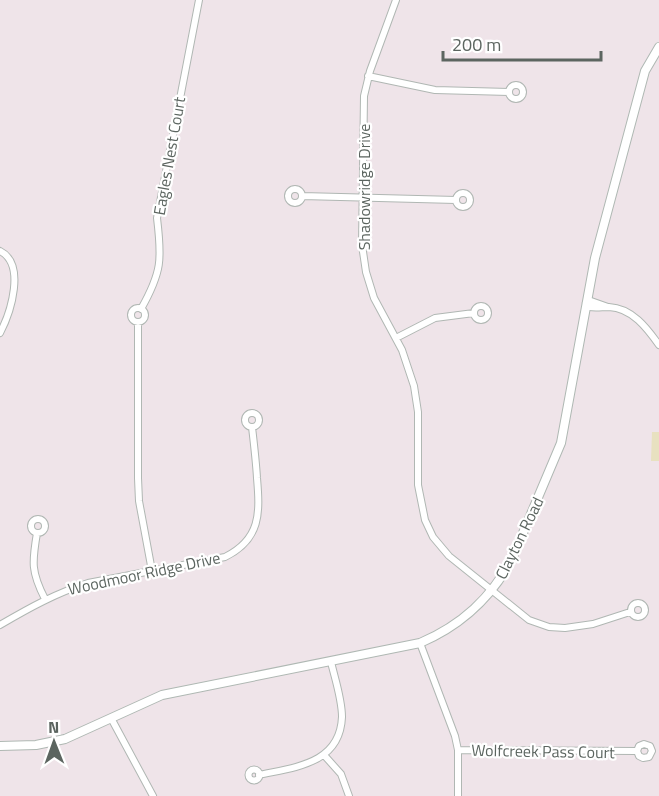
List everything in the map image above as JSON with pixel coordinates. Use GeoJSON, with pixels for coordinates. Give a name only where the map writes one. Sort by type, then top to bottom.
{"type":"FeatureCollection","features":[{"type":"Feature","properties":{"kind":"main road","name":"Clayton Road"},"geometry":{"type":"LineString","coordinates":[[0,746],[56,742],[76,736],[162,695],[420,643],[437,636],[468,616],[491,591],[512,559],[561,442],[595,258],[645,71],[659,47]]}},
{"type":"Feature","properties":{"kind":"street","name":"Eagles Nest Court"},"geometry":{"type":"LineString","coordinates":[[152,571],[138,478],[138,322],[132,319],[132,313],[134,309],[141,309],[152,289],[160,266],[161,253],[157,218],[199,0]]}},
{"type":"Feature","properties":{"kind":"street","name":"Shadowridge Drive"},"geometry":{"type":"LineString","coordinates":[[396,0],[368,76],[364,96],[362,245],[366,272],[374,298],[409,366],[416,392],[418,485],[425,520],[433,537],[444,552],[523,617],[549,627],[565,628],[593,624],[630,612]]}},
{"type":"Feature","properties":{"kind":"street"},"geometry":{"type":"LineString","coordinates":[[368,76],[435,90],[509,92]]}},
{"type":"Feature","properties":{"kind":"street"},"geometry":{"type":"LineString","coordinates":[[302,196],[456,200]]}},
{"type":"Feature","properties":{"kind":"street"},"geometry":{"type":"LineString","coordinates":[[0,251],[8,255],[12,262],[14,276],[11,300],[0,333]]}},
{"type":"Feature","properties":{"kind":"street"},"geometry":{"type":"LineString","coordinates":[[586,303],[589,307],[599,309],[608,307],[624,310],[641,322],[659,345]]}},
{"type":"Feature","properties":{"kind":"street"},"geometry":{"type":"LineString","coordinates":[[396,338],[435,318],[474,313]]}},
{"type":"Feature","properties":{"kind":"street","name":"Woodmoor Ridge Drive"},"geometry":{"type":"LineString","coordinates":[[0,625],[45,599],[88,583],[225,556],[241,546],[250,537],[257,523],[260,505],[252,427]]}},
{"type":"Feature","properties":{"kind":"street"},"geometry":{"type":"LineString","coordinates":[[37,533],[33,568],[36,581],[45,599]]}},
{"type":"Feature","properties":{"kind":"street"},"geometry":{"type":"LineString","coordinates":[[420,643],[455,736],[458,750],[458,796]]}},
{"type":"Feature","properties":{"kind":"street"},"geometry":{"type":"LineString","coordinates":[[259,775],[307,764],[324,755],[338,736],[342,716],[331,662]]}},
{"type":"Feature","properties":{"kind":"street"},"geometry":{"type":"LineString","coordinates":[[111,718],[153,796]]}},
{"type":"Feature","properties":{"kind":"street","name":"Wolfcreek Pass Court"},"geometry":{"type":"LineString","coordinates":[[458,750],[637,751]]}},
{"type":"Feature","properties":{"kind":"street"},"geometry":{"type":"LineString","coordinates":[[324,755],[341,774],[349,796]]}},
{"type":"Feature","properties":{"kind":"shaded area"},"geometry":{"type":"Polygon","coordinates":[[[652,432],[659,432],[659,461],[651,461],[652,432]]]}}]}
